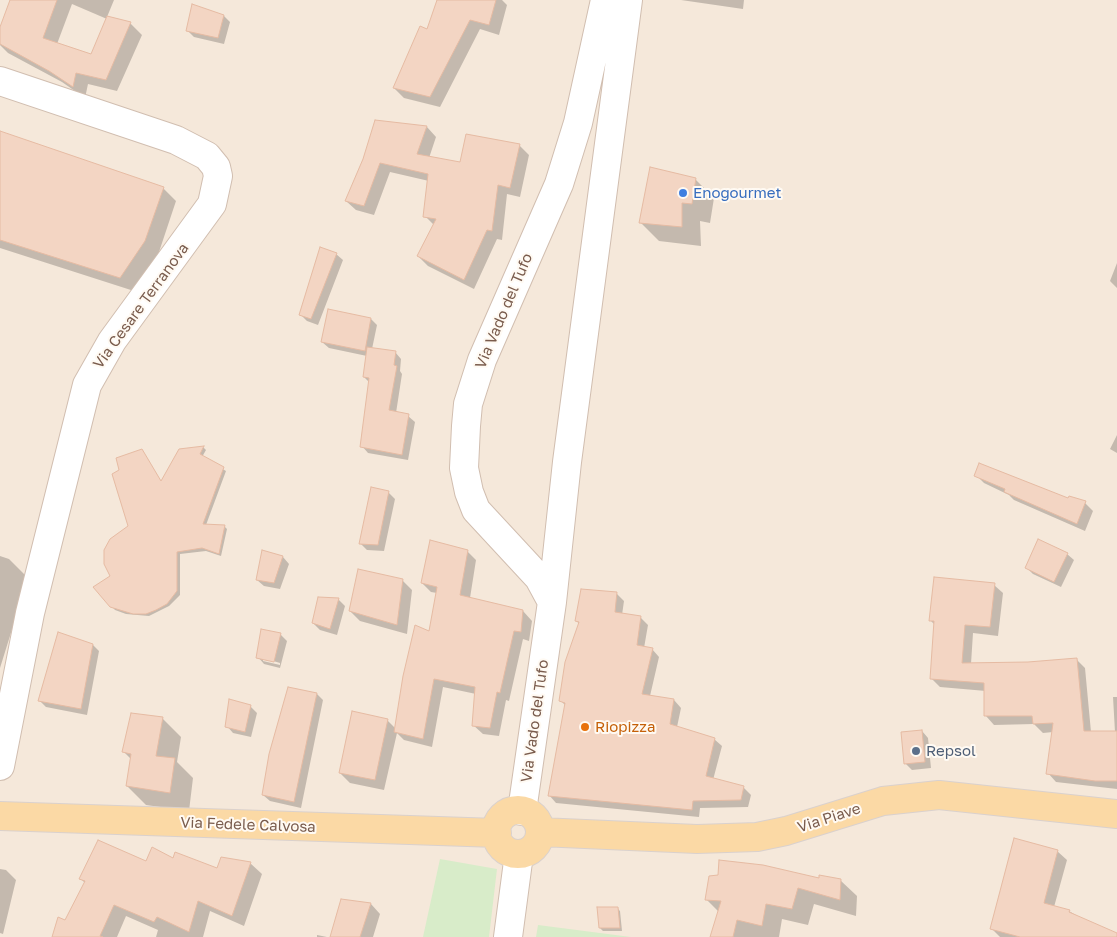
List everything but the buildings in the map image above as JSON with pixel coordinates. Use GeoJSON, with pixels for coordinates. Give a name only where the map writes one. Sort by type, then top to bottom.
{"type":"FeatureCollection","features":[{"type":"Feature","properties":{"kind":"main road","name":"Via Piave"},"geometry":{"type":"LineString","coordinates":[[540,832],[697,839],[757,837],[786,831],[883,801],[939,795],[1117,814]]}},
{"type":"Feature","properties":{"kind":"main road"},"geometry":{"type":"LineString","coordinates":[[516,810],[535,818],[540,832],[536,845],[525,853],[519,854],[506,850],[498,839],[497,833],[500,821],[504,816],[516,810]]}},
{"type":"Feature","properties":{"kind":"main road","name":"Via Fedele Calvosa"},"geometry":{"type":"LineString","coordinates":[[0,816],[497,833]]}},
{"type":"Feature","properties":{"kind":"street","name":"Via Vado del Tufo"},"geometry":{"type":"LineString","coordinates":[[552,602],[539,578],[476,510],[469,492],[464,468],[466,426],[468,404],[482,360],[559,184],[578,123],[605,0]]}},
{"type":"Feature","properties":{"kind":"street","name":"Via Vado del Tufo"},"geometry":{"type":"LineString","coordinates":[[522,811],[552,602],[568,452],[628,0]]}},
{"type":"Feature","properties":{"kind":"street","name":"Via Cesare Terranova"},"geometry":{"type":"LineString","coordinates":[[0,81],[176,140],[207,156],[216,167],[218,176],[212,204],[207,212],[112,340],[87,384],[30,613],[0,766]]}},
{"type":"Feature","properties":{"kind":"street"},"geometry":{"type":"LineString","coordinates":[[508,937],[519,854]]}},
{"type":"Feature","properties":{"kind":"shaded area"},"geometry":{"type":"Polygon","coordinates":[[[0,0],[1117,0],[1117,937],[0,937],[0,0]]]}},
{"type":"Feature","properties":{"kind":"green space"},"geometry":{"type":"Polygon","coordinates":[[[440,859],[497,869],[489,937],[423,937],[440,859]]]}},
{"type":"Feature","properties":{"kind":"green space"},"geometry":{"type":"Polygon","coordinates":[[[538,925],[631,937],[536,937],[538,925]]]}},
{"type":"Feature","properties":{"kind":"place","name":"Enogourmet"},"geometry":{"type":"Point","coordinates":[683,193]}},
{"type":"Feature","properties":{"kind":"place","name":"Riopizza"},"geometry":{"type":"Point","coordinates":[585,727]}},
{"type":"Feature","properties":{"kind":"place","name":"Repsol"},"geometry":{"type":"Point","coordinates":[916,751]}}]}
